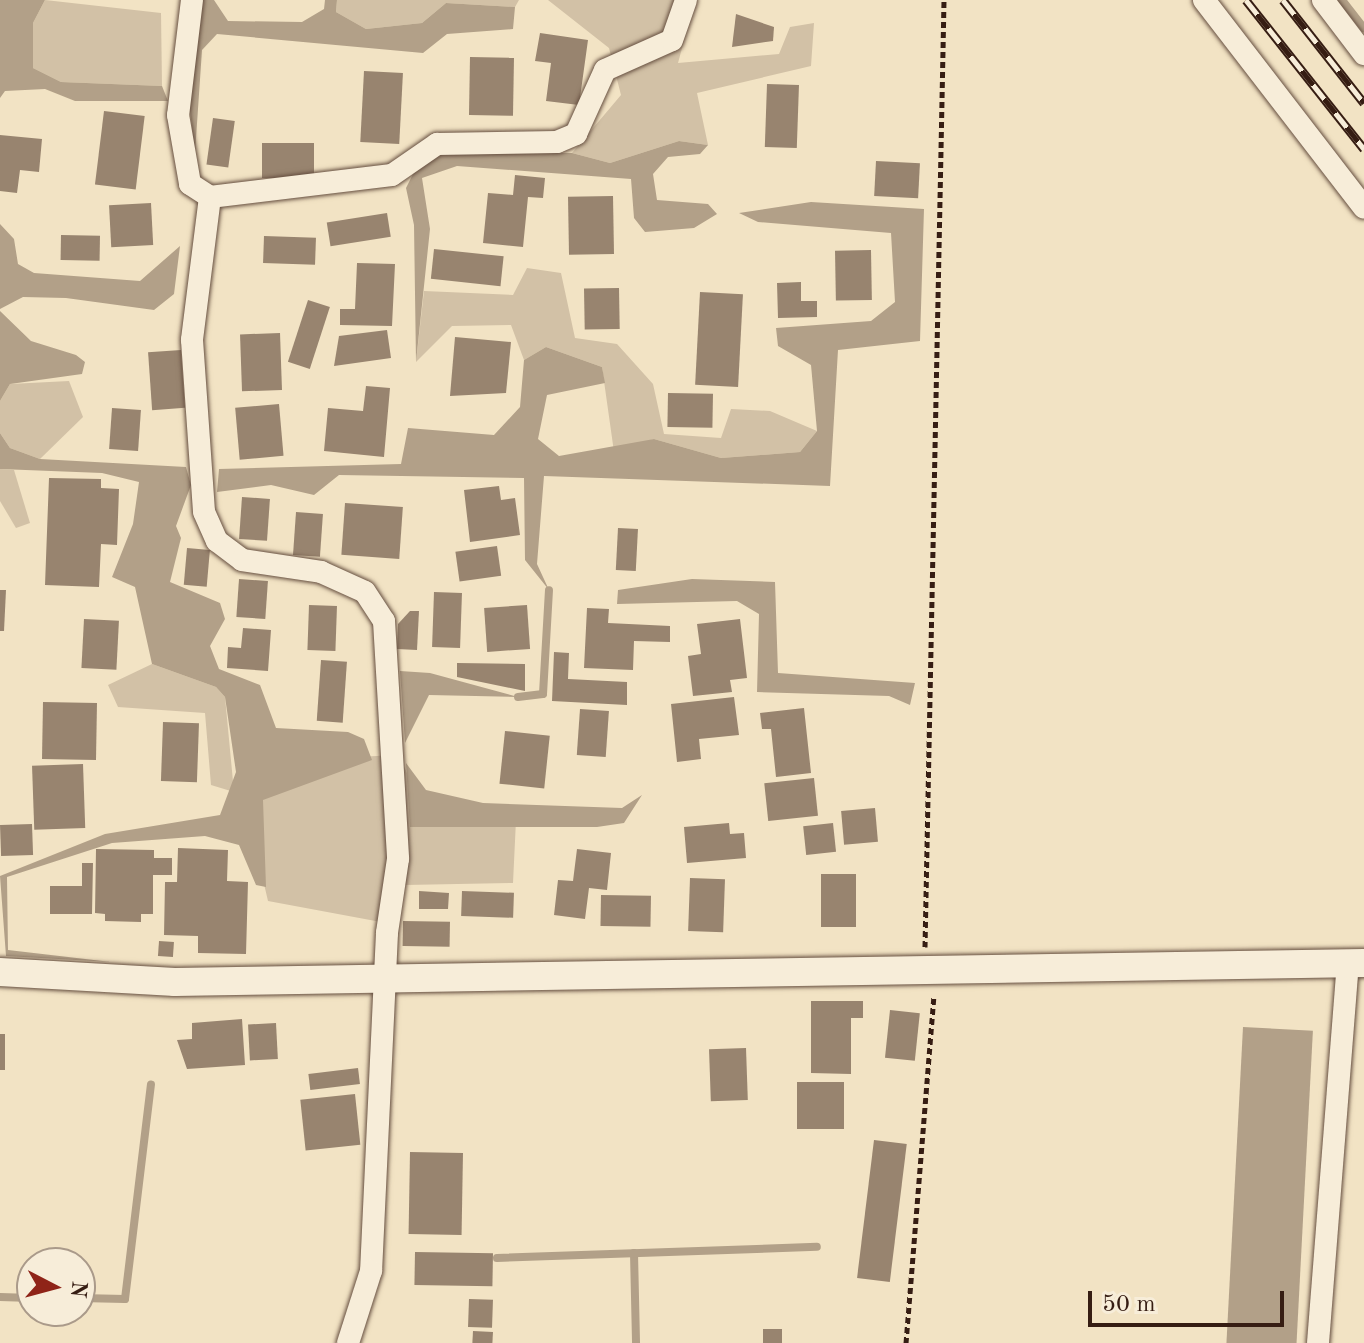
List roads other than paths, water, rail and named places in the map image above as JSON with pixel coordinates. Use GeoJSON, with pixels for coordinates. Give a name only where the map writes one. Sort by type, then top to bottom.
{"type":"FeatureCollection","features":[{"type":"Feature","properties":{"kind":"street"},"geometry":{"type":"LineString","coordinates":[[192,0],[178,115],[190,184],[210,197],[392,175],[437,144],[557,142],[576,134],[605,70],[672,40],[686,0]]}},
{"type":"Feature","properties":{"kind":"street"},"geometry":{"type":"LineString","coordinates":[[1204,0],[1364,208]]}},
{"type":"Feature","properties":{"kind":"street"},"geometry":{"type":"LineString","coordinates":[[1323,0],[1364,54]]}},
{"type":"Feature","properties":{"kind":"street"},"geometry":{"type":"LineString","coordinates":[[210,197],[192,340],[204,512],[217,541],[242,560],[321,572],[365,592],[384,621],[398,859],[384,980],[379,1187],[371,1271],[348,1343]]}},
{"type":"Feature","properties":{"kind":"street"},"geometry":{"type":"LineString","coordinates":[[0,972],[175,982],[1356,964],[1318,1343]]}},
{"type":"Feature","properties":{"kind":"waterway"},"geometry":{"type":"LineString","coordinates":[[1342,0],[1364,28]]}},
{"type":"Feature","properties":{"kind":"waterway"},"geometry":{"type":"LineString","coordinates":[[518,697],[543,694],[549,590]]}},
{"type":"Feature","properties":{"kind":"waterway"},"geometry":{"type":"LineString","coordinates":[[96,1298],[125,1299],[151,1085]]}},
{"type":"Feature","properties":{"kind":"waterway"},"geometry":{"type":"LineString","coordinates":[[497,1258],[817,1247]]}},
{"type":"Feature","properties":{"kind":"waterway"},"geometry":{"type":"LineString","coordinates":[[634,1253],[636,1343]]}},
{"type":"Feature","properties":{"kind":"waterway"},"geometry":{"type":"LineString","coordinates":[[0,1297],[16,1298]]}},
{"type":"Feature","properties":{"kind":"railway"},"geometry":{"type":"LineString","coordinates":[[1246,0],[1364,149]]}},
{"type":"Feature","properties":{"kind":"railway"},"geometry":{"type":"LineString","coordinates":[[1283,0],[1364,103]]}}]}
